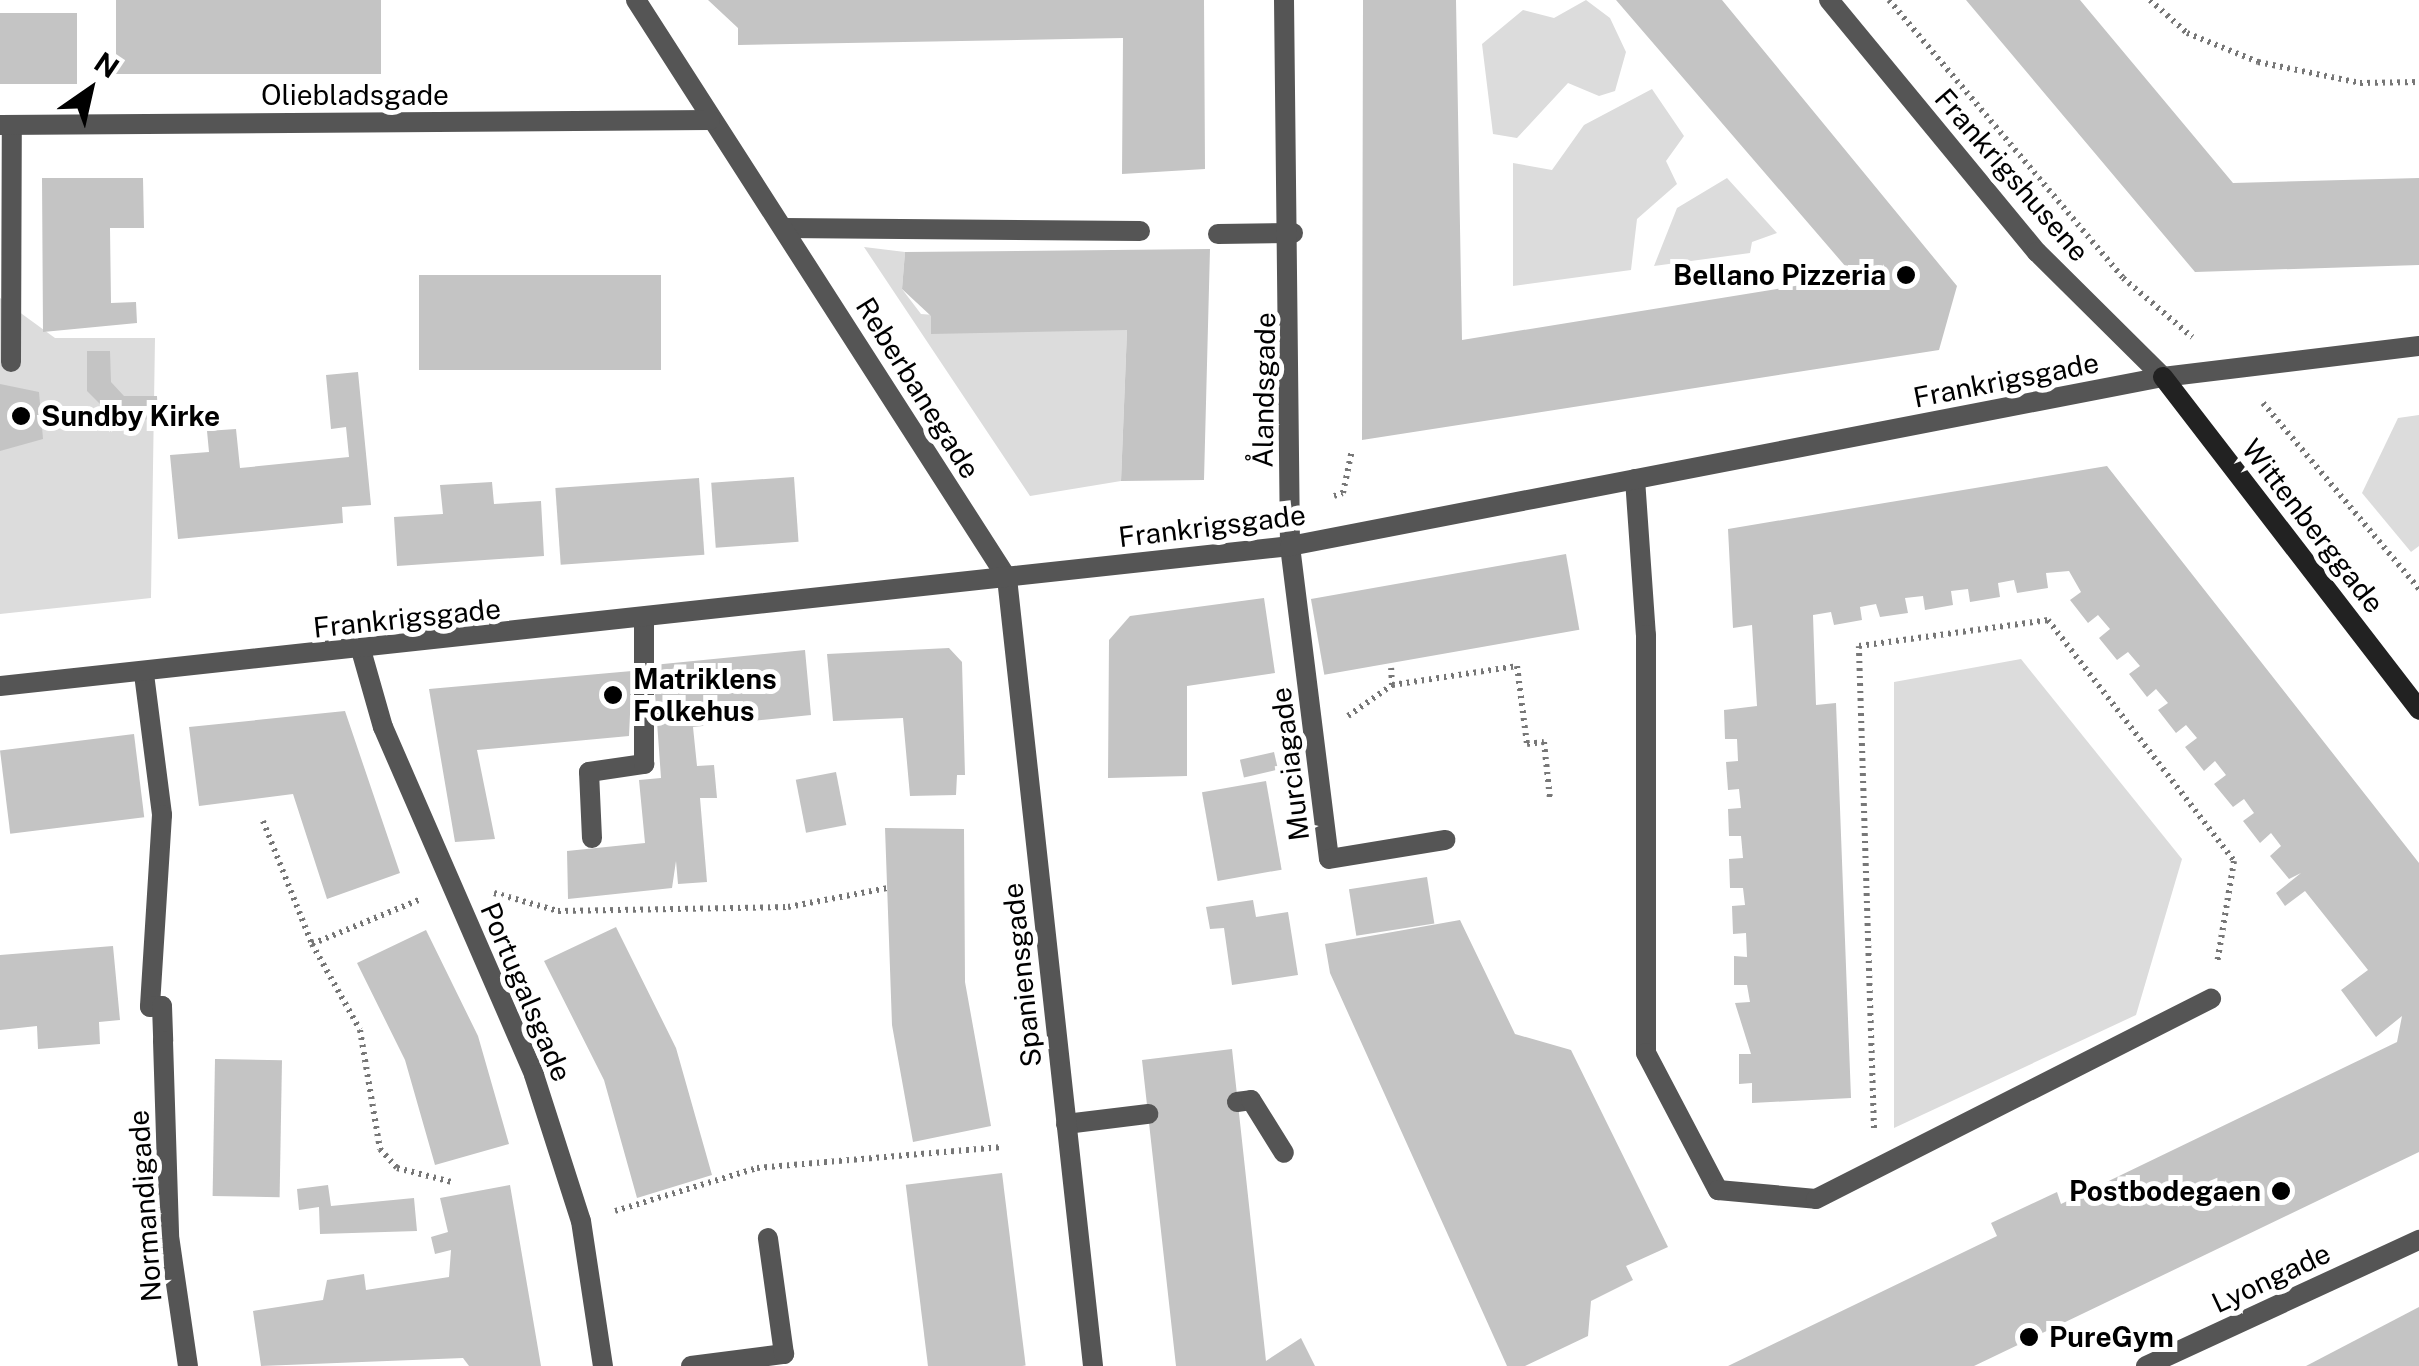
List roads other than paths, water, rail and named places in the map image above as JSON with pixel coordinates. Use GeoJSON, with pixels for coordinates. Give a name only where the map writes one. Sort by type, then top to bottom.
{"type":"FeatureCollection","features":[{"type":"Feature","properties":{"kind":"street","name":"Reberbanegade"},"geometry":{"type":"LineString","coordinates":[[636,0],[1006,578]]}},
{"type":"Feature","properties":{"kind":"street","name":"Ålandsgade"},"geometry":{"type":"LineString","coordinates":[[1284,0],[1293,233],[1290,546]]}},
{"type":"Feature","properties":{"kind":"street","name":"Frankrigshusene"},"geometry":{"type":"LineString","coordinates":[[1829,0],[2037,252],[2163,378]]}},
{"type":"Feature","properties":{"kind":"street","name":"Oliebladsgade"},"geometry":{"type":"LineString","coordinates":[[6,125],[710,120]]}},
{"type":"Feature","properties":{"kind":"street"},"geometry":{"type":"LineString","coordinates":[[6,125],[11,362]]}},
{"type":"Feature","properties":{"kind":"street"},"geometry":{"type":"LineString","coordinates":[[784,228],[1140,231]]}},
{"type":"Feature","properties":{"kind":"street"},"geometry":{"type":"LineString","coordinates":[[1218,234],[1293,233]]}},
{"type":"Feature","properties":{"kind":"street","name":"Frankrigsgade"},"geometry":{"type":"LineString","coordinates":[[0,686],[644,620],[1290,546],[2163,378],[2419,346]]}},
{"type":"Feature","properties":{"kind":"street","name":"Wittenberggade"},"geometry":{"type":"LineString","coordinates":[[2163,378],[2419,710]]}},
{"type":"Feature","properties":{"kind":"street"},"geometry":{"type":"LineString","coordinates":[[1635,480],[1646,635],[1646,1053],[1718,1190],[1816,1199],[2212,1000]]}},
{"type":"Feature","properties":{"kind":"street","name":"Murciagade"},"geometry":{"type":"LineString","coordinates":[[1290,546],[1329,859],[1445,840]]}},
{"type":"Feature","properties":{"kind":"street","name":"Spaniensgade"},"geometry":{"type":"LineString","coordinates":[[1006,578],[1092,1366]]}},
{"type":"Feature","properties":{"kind":"street"},"geometry":{"type":"LineString","coordinates":[[592,838],[589,772],[644,764],[644,620]]}},
{"type":"Feature","properties":{"kind":"street","name":"Portugalsgade"},"geometry":{"type":"LineString","coordinates":[[361,650],[453,892],[534,1075],[581,1221],[604,1366]]}},
{"type":"Feature","properties":{"kind":"street","name":"Normandigade"},"geometry":{"type":"LineString","coordinates":[[144,674],[162,815],[150,1006],[162,1006],[169,1236],[188,1366]]}},
{"type":"Feature","properties":{"kind":"street"},"geometry":{"type":"LineString","coordinates":[[1237,1102],[1251,1100],[1284,1154]]}},
{"type":"Feature","properties":{"kind":"street"},"geometry":{"type":"LineString","coordinates":[[1066,1124],[1148,1114]]}},
{"type":"Feature","properties":{"kind":"street"},"geometry":{"type":"LineString","coordinates":[[692,1366],[784,1354],[768,1238]]}},
{"type":"Feature","properties":{"kind":"street","name":"Lyongade"},"geometry":{"type":"LineString","coordinates":[[2146,1366],[2419,1240]]}},
{"type":"Feature","properties":{"kind":"place","name":"Bellano Pizzeria"},"geometry":{"type":"Point","coordinates":[1906,275]}},
{"type":"Feature","properties":{"kind":"place","name":"Sundby Kirke"},"geometry":{"type":"Point","coordinates":[21,416]}},
{"type":"Feature","properties":{"kind":"place","name":"Matriklens Folkehus"},"geometry":{"type":"Point","coordinates":[613,695]}},
{"type":"Feature","properties":{"kind":"place","name":"Postbodegaen"},"geometry":{"type":"Point","coordinates":[2281,1191]}},
{"type":"Feature","properties":{"kind":"place","name":"PureGym"},"geometry":{"type":"Point","coordinates":[2029,1337]}}]}
